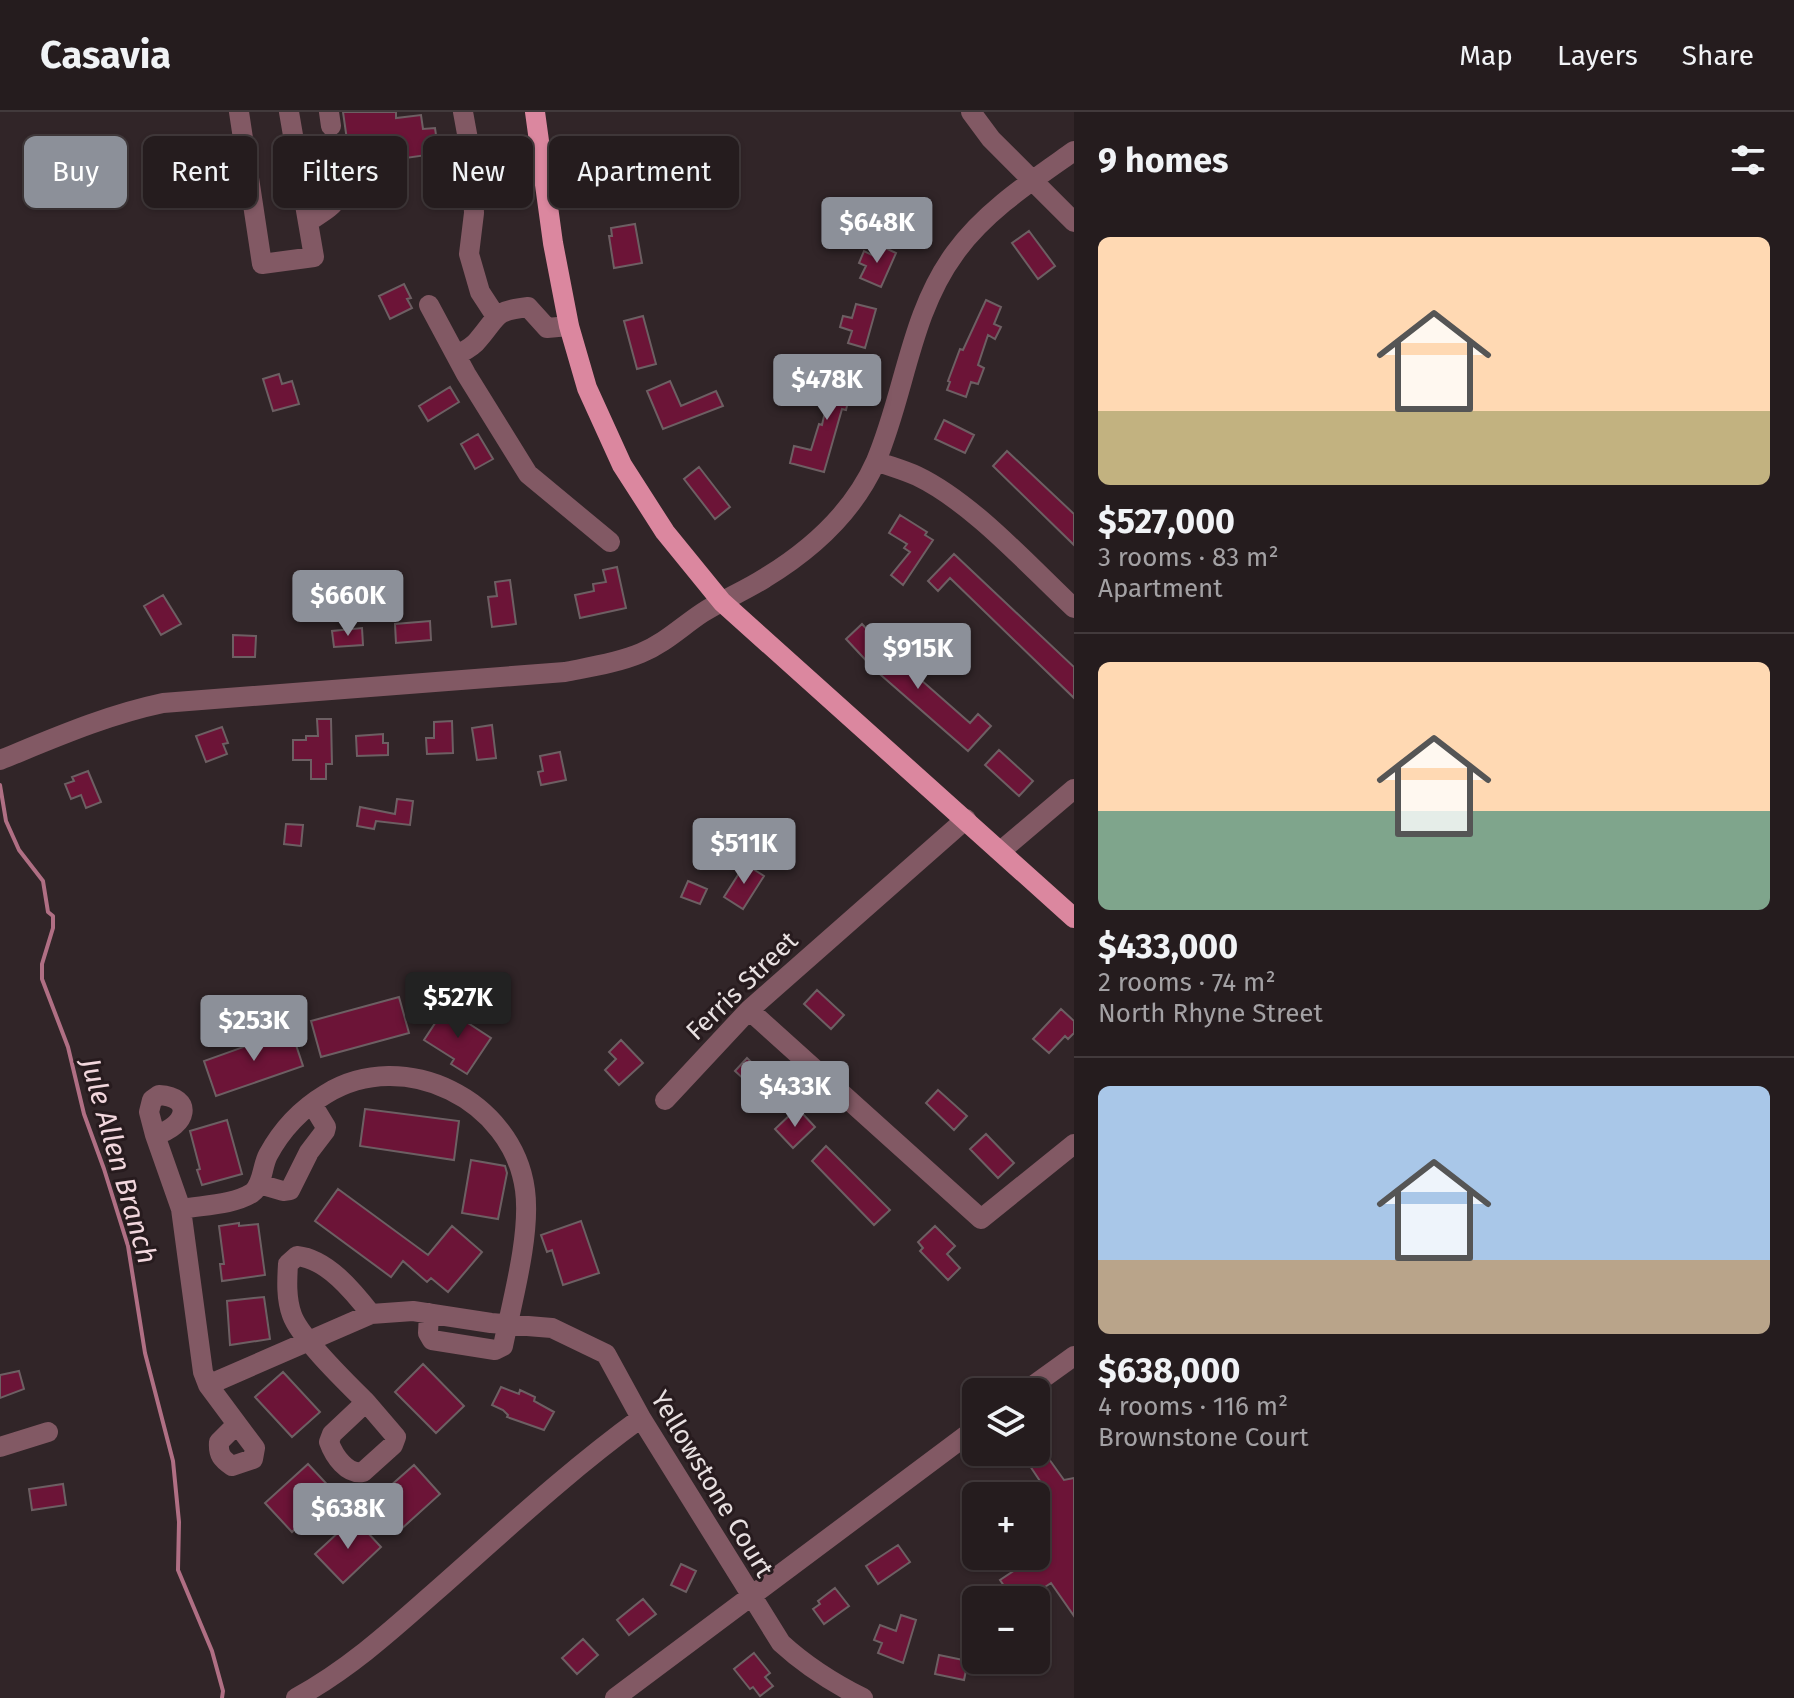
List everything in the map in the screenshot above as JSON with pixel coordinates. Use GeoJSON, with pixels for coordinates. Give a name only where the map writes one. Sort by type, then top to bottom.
{"type":"FeatureCollection","features":[{"type":"Feature","properties":{"kind":"main road"},"geometry":{"type":"LineString","coordinates":[[535,112],[553,243],[569,326],[587,388],[622,465],[665,532],[722,602],[1002,850],[1074,918]]}},
{"type":"Feature","properties":{"kind":"street"},"geometry":{"type":"LineString","coordinates":[[239,112],[262,264],[314,257],[289,112]]}},
{"type":"Feature","properties":{"kind":"street"},"geometry":{"type":"LineString","coordinates":[[463,112],[472,161],[474,213],[469,254],[480,292],[495,315]]}},
{"type":"Feature","properties":{"kind":"street"},"geometry":{"type":"LineString","coordinates":[[971,112],[991,139],[1074,222]]}},
{"type":"Feature","properties":{"kind":"street"},"geometry":{"type":"LineString","coordinates":[[0,760],[81,727],[127,711],[163,703],[565,672],[641,653],[673,636],[702,613],[777,570],[838,521],[876,461],[926,306],[956,250],[980,224],[1074,151]]}},
{"type":"Feature","properties":{"kind":"street"},"geometry":{"type":"LineString","coordinates":[[308,222],[329,208]]}},
{"type":"Feature","properties":{"kind":"street"},"geometry":{"type":"LineString","coordinates":[[429,305],[466,374],[528,474],[610,542]]}},
{"type":"Feature","properties":{"kind":"street"},"geometry":{"type":"LineString","coordinates":[[457,355],[477,343],[495,315],[511,309],[528,307],[547,328],[569,326]]}},
{"type":"Feature","properties":{"kind":"street"},"geometry":{"type":"LineString","coordinates":[[876,461],[916,475],[945,493],[995,533],[1074,608]]}},
{"type":"Feature","properties":{"kind":"street"},"geometry":{"type":"LineString","coordinates":[[1002,850],[1074,789]]}},
{"type":"Feature","properties":{"kind":"street","name":"Ferris Street"},"geometry":{"type":"LineString","coordinates":[[665,1100],[749,1010],[966,819]]}},
{"type":"Feature","properties":{"kind":"street"},"geometry":{"type":"LineString","coordinates":[[749,1010],[981,1219],[1074,1144]]}},
{"type":"Feature","properties":{"kind":"street"},"geometry":{"type":"LineString","coordinates":[[181,1209],[235,1200],[254,1192],[279,1135],[296,1116],[326,1093],[359,1079],[390,1076],[423,1079],[452,1090],[476,1105],[496,1123],[519,1166],[526,1192],[521,1250],[507,1323]]}},
{"type":"Feature","properties":{"kind":"street"},"geometry":{"type":"LineString","coordinates":[[259,1184],[290,1190],[309,1152],[325,1131],[326,1127],[312,1104]]}},
{"type":"Feature","properties":{"kind":"street"},"geometry":{"type":"LineString","coordinates":[[155,1135],[181,1209],[203,1372],[208,1385],[237,1424]]}},
{"type":"Feature","properties":{"kind":"street"},"geometry":{"type":"LineString","coordinates":[[366,1402],[326,1361],[292,1317],[286,1281],[288,1264],[297,1256],[312,1258],[355,1294],[371,1314]]}},
{"type":"Feature","properties":{"kind":"street","name":"Yellowstone Court"},"geometry":{"type":"LineString","coordinates":[[208,1385],[371,1314],[413,1311],[552,1328],[606,1354],[641,1418],[781,1643],[835,1684],[863,1698]]}},
{"type":"Feature","properties":{"kind":"street"},"geometry":{"type":"LineString","coordinates":[[1043,1378],[1074,1356]]}},
{"type":"Feature","properties":{"kind":"street"},"geometry":{"type":"LineString","coordinates":[[296,1698],[326,1682],[384,1637],[596,1450],[641,1418]]}},
{"type":"Feature","properties":{"kind":"street"},"geometry":{"type":"LineString","coordinates":[[0,1447],[48,1432]]}},
{"type":"Feature","properties":{"kind":"street"},"geometry":{"type":"LineString","coordinates":[[615,1698],[962,1439]]}},
{"type":"Feature","properties":{"kind":"building"},"geometry":{"type":"Polygon","coordinates":[[[343,112],[396,112],[396,118],[421,115],[423,129],[435,128],[436,136],[423,136],[423,156],[407,158],[407,136],[346,136],[343,112]]]}},
{"type":"Feature","properties":{"kind":"building"},"geometry":{"type":"Polygon","coordinates":[[[635,224],[642,263],[614,268],[609,236],[612,236],[611,228],[635,224]]]}},
{"type":"Feature","properties":{"kind":"building"},"geometry":{"type":"Polygon","coordinates":[[[1029,231],[1055,266],[1038,279],[1012,243],[1029,231]]]}},
{"type":"Feature","properties":{"kind":"building"},"geometry":{"type":"Polygon","coordinates":[[[879,245],[896,253],[881,287],[860,278],[866,266],[859,263],[864,251],[874,256],[879,245]]]}},
{"type":"Feature","properties":{"kind":"building"},"geometry":{"type":"Polygon","coordinates":[[[404,284],[412,308],[390,319],[379,296],[404,284]]]}},
{"type":"Feature","properties":{"kind":"building"},"geometry":{"type":"Polygon","coordinates":[[[986,300],[1001,307],[994,324],[1001,327],[995,339],[988,335],[978,365],[984,368],[978,384],[971,382],[966,397],[947,390],[948,381],[960,349],[963,350],[986,300]]]}},
{"type":"Feature","properties":{"kind":"building"},"geometry":{"type":"Polygon","coordinates":[[[856,304],[876,309],[865,348],[848,343],[852,331],[840,327],[843,316],[852,318],[856,304]]]}},
{"type":"Feature","properties":{"kind":"building"},"geometry":{"type":"Polygon","coordinates":[[[643,316],[656,364],[637,369],[624,321],[643,316]]]}},
{"type":"Feature","properties":{"kind":"building"},"geometry":{"type":"Polygon","coordinates":[[[836,364],[856,369],[846,410],[842,409],[824,472],[790,463],[794,446],[811,450],[819,424],[822,425],[836,364]]]}},
{"type":"Feature","properties":{"kind":"building"},"geometry":{"type":"Polygon","coordinates":[[[279,374],[282,384],[292,381],[299,404],[273,411],[263,379],[279,374]]]}},
{"type":"Feature","properties":{"kind":"building"},"geometry":{"type":"Polygon","coordinates":[[[670,381],[681,406],[716,391],[723,406],[663,429],[647,391],[670,381]]]}},
{"type":"Feature","properties":{"kind":"building"},"geometry":{"type":"Polygon","coordinates":[[[450,387],[459,402],[428,421],[419,406],[450,387]]]}},
{"type":"Feature","properties":{"kind":"building"},"geometry":{"type":"Polygon","coordinates":[[[944,420],[974,435],[965,453],[935,439],[944,420]]]}},
{"type":"Feature","properties":{"kind":"building"},"geometry":{"type":"Polygon","coordinates":[[[478,434],[493,459],[475,469],[461,444],[478,434]]]}},
{"type":"Feature","properties":{"kind":"building"},"geometry":{"type":"Polygon","coordinates":[[[1007,451],[1074,514],[1074,545],[993,466],[1007,451]]]}},
{"type":"Feature","properties":{"kind":"building"},"geometry":{"type":"Polygon","coordinates":[[[699,467],[730,507],[715,519],[684,479],[699,467]]]}},
{"type":"Feature","properties":{"kind":"building"},"geometry":{"type":"Polygon","coordinates":[[[900,515],[927,532],[925,535],[933,540],[903,585],[891,575],[910,552],[904,548],[907,544],[889,533],[900,515]]]}},
{"type":"Feature","properties":{"kind":"building"},"geometry":{"type":"Polygon","coordinates":[[[954,554],[1074,667],[1074,698],[950,578],[938,591],[928,581],[954,554]]]}},
{"type":"Feature","properties":{"kind":"building"},"geometry":{"type":"Polygon","coordinates":[[[617,567],[626,608],[580,618],[575,595],[594,591],[593,584],[606,582],[603,570],[617,567]]]}},
{"type":"Feature","properties":{"kind":"building"},"geometry":{"type":"Polygon","coordinates":[[[510,580],[516,624],[492,627],[488,597],[497,596],[495,582],[510,580]]]}},
{"type":"Feature","properties":{"kind":"building"},"geometry":{"type":"Polygon","coordinates":[[[163,595],[181,624],[161,635],[144,606],[163,595]]]}},
{"type":"Feature","properties":{"kind":"building"},"geometry":{"type":"Polygon","coordinates":[[[430,621],[431,640],[396,643],[395,624],[430,621]]]}},
{"type":"Feature","properties":{"kind":"building"},"geometry":{"type":"Polygon","coordinates":[[[862,624],[901,666],[903,664],[970,723],[978,714],[991,726],[968,751],[874,669],[846,639],[862,624]]]}},
{"type":"Feature","properties":{"kind":"building"},"geometry":{"type":"Polygon","coordinates":[[[362,628],[363,645],[334,647],[332,631],[362,628]]]}},
{"type":"Feature","properties":{"kind":"building"},"geometry":{"type":"Polygon","coordinates":[[[233,635],[256,636],[255,657],[233,657],[233,635]]]}},
{"type":"Feature","properties":{"kind":"building"},"geometry":{"type":"Polygon","coordinates":[[[317,719],[331,719],[332,764],[326,764],[326,779],[311,779],[311,760],[293,760],[293,740],[318,736],[317,719]]]}},
{"type":"Feature","properties":{"kind":"building"},"geometry":{"type":"Polygon","coordinates":[[[452,721],[453,753],[427,754],[426,738],[434,738],[434,722],[452,721]]]}},
{"type":"Feature","properties":{"kind":"building"},"geometry":{"type":"Polygon","coordinates":[[[492,725],[496,758],[477,760],[472,728],[492,725]]]}},
{"type":"Feature","properties":{"kind":"building"},"geometry":{"type":"Polygon","coordinates":[[[222,727],[228,743],[223,744],[227,754],[206,762],[196,736],[222,727]]]}},
{"type":"Feature","properties":{"kind":"building"},"geometry":{"type":"Polygon","coordinates":[[[383,734],[383,743],[388,743],[388,755],[357,756],[356,736],[383,734]]]}},
{"type":"Feature","properties":{"kind":"building"},"geometry":{"type":"Polygon","coordinates":[[[999,750],[1033,781],[1019,796],[985,765],[999,750]]]}},
{"type":"Feature","properties":{"kind":"building"},"geometry":{"type":"Polygon","coordinates":[[[560,752],[566,780],[541,785],[538,772],[543,771],[540,756],[560,752]]]}},
{"type":"Feature","properties":{"kind":"building"},"geometry":{"type":"Polygon","coordinates":[[[88,771],[101,802],[86,808],[81,795],[71,799],[65,784],[74,781],[72,777],[88,771]]]}},
{"type":"Feature","properties":{"kind":"building"},"geometry":{"type":"Polygon","coordinates":[[[397,799],[413,801],[410,825],[376,821],[374,829],[357,826],[360,807],[395,814],[397,799]]]}},
{"type":"Feature","properties":{"kind":"building"},"geometry":{"type":"Polygon","coordinates":[[[286,824],[303,825],[301,846],[284,844],[286,824]]]}},
{"type":"Feature","properties":{"kind":"building"},"geometry":{"type":"Polygon","coordinates":[[[745,864],[764,876],[743,909],[724,897],[745,864]]]}},
{"type":"Feature","properties":{"kind":"building"},"geometry":{"type":"Polygon","coordinates":[[[688,881],[707,889],[700,904],[681,897],[688,881]]]}},
{"type":"Feature","properties":{"kind":"building"},"geometry":{"type":"Polygon","coordinates":[[[817,990],[844,1015],[831,1029],[804,1004],[817,990]]]}},
{"type":"Feature","properties":{"kind":"building"},"geometry":{"type":"Polygon","coordinates":[[[399,997],[409,1033],[321,1057],[311,1021],[399,997]]]}},
{"type":"Feature","properties":{"kind":"building"},"geometry":{"type":"Polygon","coordinates":[[[445,1008],[491,1038],[467,1074],[451,1064],[454,1059],[424,1040],[445,1008]]]}},
{"type":"Feature","properties":{"kind":"building"},"geometry":{"type":"Polygon","coordinates":[[[1061,1009],[1074,1021],[1074,1033],[1068,1039],[1065,1036],[1049,1053],[1033,1039],[1061,1009]]]}},
{"type":"Feature","properties":{"kind":"building"},"geometry":{"type":"Polygon","coordinates":[[[291,1030],[303,1066],[216,1096],[204,1061],[291,1030]]]}},
{"type":"Feature","properties":{"kind":"building"},"geometry":{"type":"Polygon","coordinates":[[[621,1040],[643,1063],[619,1085],[605,1070],[616,1059],[609,1052],[621,1040]]]}},
{"type":"Feature","properties":{"kind":"building"},"geometry":{"type":"Polygon","coordinates":[[[747,1058],[771,1081],[759,1093],[735,1071],[747,1058]]]}},
{"type":"Feature","properties":{"kind":"building"},"geometry":{"type":"Polygon","coordinates":[[[938,1090],[967,1116],[954,1130],[926,1103],[938,1090]]]}},
{"type":"Feature","properties":{"kind":"building"},"geometry":{"type":"Polygon","coordinates":[[[365,1109],[459,1121],[454,1160],[360,1146],[365,1109]]]}},
{"type":"Feature","properties":{"kind":"building"},"geometry":{"type":"Polygon","coordinates":[[[792,1113],[797,1118],[802,1113],[815,1127],[793,1148],[775,1129],[792,1113]]]}},
{"type":"Feature","properties":{"kind":"building"},"geometry":{"type":"Polygon","coordinates":[[[227,1120],[242,1174],[202,1185],[190,1131],[227,1120]]]}},
{"type":"Feature","properties":{"kind":"building"},"geometry":{"type":"Polygon","coordinates":[[[986,1134],[1014,1163],[998,1178],[970,1149],[986,1134]]]}},
{"type":"Feature","properties":{"kind":"building"},"geometry":{"type":"Polygon","coordinates":[[[826,1146],[890,1210],[874,1225],[812,1161],[826,1146]]]}},
{"type":"Feature","properties":{"kind":"building"},"geometry":{"type":"Polygon","coordinates":[[[471,1160],[505,1166],[507,1173],[498,1219],[462,1213],[471,1160]]]}},
{"type":"Feature","properties":{"kind":"building"},"geometry":{"type":"Polygon","coordinates":[[[338,1189],[428,1255],[452,1226],[482,1252],[448,1292],[431,1278],[427,1282],[403,1261],[391,1277],[315,1221],[338,1189]]]}},
{"type":"Feature","properties":{"kind":"building"},"geometry":{"type":"Polygon","coordinates":[[[581,1221],[599,1273],[563,1285],[552,1250],[547,1252],[541,1235],[581,1221]]]}},
{"type":"Feature","properties":{"kind":"building"},"geometry":{"type":"Polygon","coordinates":[[[239,1223],[239,1226],[258,1224],[265,1275],[222,1281],[220,1264],[224,1264],[219,1226],[239,1223]]]}},
{"type":"Feature","properties":{"kind":"building"},"geometry":{"type":"Polygon","coordinates":[[[935,1226],[955,1246],[947,1254],[960,1268],[948,1280],[920,1251],[923,1248],[918,1242],[935,1226]]]}},
{"type":"Feature","properties":{"kind":"building"},"geometry":{"type":"Polygon","coordinates":[[[264,1297],[270,1339],[230,1345],[227,1301],[264,1297]]]}},
{"type":"Feature","properties":{"kind":"building"},"geometry":{"type":"Polygon","coordinates":[[[423,1364],[464,1406],[436,1433],[395,1392],[423,1364]]]}},
{"type":"Feature","properties":{"kind":"building"},"geometry":{"type":"Polygon","coordinates":[[[19,1371],[24,1389],[0,1398],[0,1375],[19,1371]]]}},
{"type":"Feature","properties":{"kind":"building"},"geometry":{"type":"Polygon","coordinates":[[[283,1372],[320,1412],[292,1437],[255,1397],[283,1372]]]}},
{"type":"Feature","properties":{"kind":"building"},"geometry":{"type":"Polygon","coordinates":[[[501,1387],[519,1394],[520,1390],[535,1397],[534,1401],[554,1412],[544,1430],[507,1417],[503,1410],[492,1405],[501,1387]]]}},
{"type":"Feature","properties":{"kind":"building"},"geometry":{"type":"Polygon","coordinates":[[[1050,1460],[1064,1480],[1074,1478],[1074,1616],[1051,1583],[1046,1586],[1004,1586],[1000,1580],[1015,1570],[1050,1570],[1050,1482],[1041,1482],[1030,1466],[1050,1466],[1050,1460]]]}},
{"type":"Feature","properties":{"kind":"building"},"geometry":{"type":"Polygon","coordinates":[[[308,1464],[335,1493],[292,1532],[265,1503],[308,1464]]]}},
{"type":"Feature","properties":{"kind":"building"},"geometry":{"type":"Polygon","coordinates":[[[414,1465],[440,1494],[399,1531],[372,1502],[414,1465]]]}},
{"type":"Feature","properties":{"kind":"building"},"geometry":{"type":"Polygon","coordinates":[[[63,1484],[66,1505],[32,1510],[29,1489],[63,1484]]]}},
{"type":"Feature","properties":{"kind":"building"},"geometry":{"type":"Polygon","coordinates":[[[354,1518],[381,1547],[343,1583],[315,1554],[354,1518]]]}},
{"type":"Feature","properties":{"kind":"building"},"geometry":{"type":"Polygon","coordinates":[[[898,1545],[910,1562],[878,1584],[866,1566],[898,1545]]]}},
{"type":"Feature","properties":{"kind":"building"},"geometry":{"type":"Polygon","coordinates":[[[681,1564],[696,1571],[686,1592],[671,1585],[681,1564]]]}},
{"type":"Feature","properties":{"kind":"building"},"geometry":{"type":"Polygon","coordinates":[[[835,1588],[849,1606],[824,1624],[813,1609],[835,1588]]]}},
{"type":"Feature","properties":{"kind":"building"},"geometry":{"type":"Polygon","coordinates":[[[643,1599],[656,1614],[629,1635],[617,1620],[643,1599]]]}},
{"type":"Feature","properties":{"kind":"building"},"geometry":{"type":"Polygon","coordinates":[[[901,1615],[916,1620],[903,1663],[878,1653],[882,1643],[874,1640],[880,1625],[896,1631],[901,1615]]]}},
{"type":"Feature","properties":{"kind":"building"},"geometry":{"type":"Polygon","coordinates":[[[583,1639],[598,1655],[577,1674],[562,1658],[583,1639]]]}},
{"type":"Feature","properties":{"kind":"building"},"geometry":{"type":"Polygon","coordinates":[[[754,1653],[770,1673],[765,1677],[773,1686],[760,1696],[734,1669],[754,1653]]]}},
{"type":"Feature","properties":{"kind":"building"},"geometry":{"type":"Polygon","coordinates":[[[939,1655],[962,1660],[964,1680],[935,1674],[939,1655]]]}},
{"type":"Feature","properties":{"kind":"waterway","name":"Jule Allen Branch"},"geometry":{"type":"LineString","coordinates":[[0,785],[6,821],[19,850],[43,881],[48,912],[53,916],[53,928],[42,964],[42,979],[68,1047],[84,1114],[128,1246],[145,1353],[173,1461],[179,1522],[178,1570],[212,1651],[223,1691],[222,1698]]}}]}
